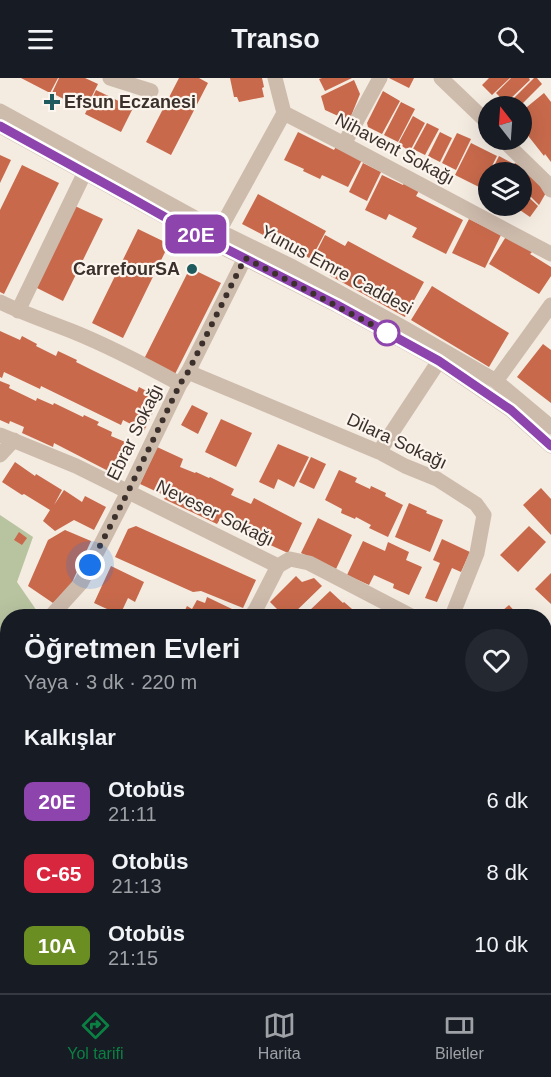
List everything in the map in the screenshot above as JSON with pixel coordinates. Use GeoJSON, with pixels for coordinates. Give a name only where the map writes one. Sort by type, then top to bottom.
{"type":"FeatureCollection","features":[{"type":"Feature","properties":{"kind":"street"},"geometry":{"type":"LineString","coordinates":[[110,78],[152,91]]}},
{"type":"Feature","properties":{"kind":"street"},"geometry":{"type":"LineString","coordinates":[[219,231],[284,114],[276,78]]}},
{"type":"Feature","properties":{"kind":"street"},"geometry":{"type":"LineString","coordinates":[[344,144],[380,78]]}},
{"type":"Feature","properties":{"kind":"street"},"geometry":{"type":"LineString","coordinates":[[441,78],[478,113]]}},
{"type":"Feature","properties":{"kind":"street","name":"Yunus Emre Caddesi"},"geometry":{"type":"LineString","coordinates":[[0,111],[219,231],[293,267],[406,329],[496,381],[551,427]]}},
{"type":"Feature","properties":{"kind":"street","name":"Nihavent Sokağı"},"geometry":{"type":"LineString","coordinates":[[284,114],[551,254]]}},
{"type":"Feature","properties":{"kind":"street","name":"Yunus Emre Caddesi"},"geometry":{"type":"LineString","coordinates":[[0,126],[188,230],[337,305],[439,361],[511,410],[551,446]]}},
{"type":"Feature","properties":{"kind":"street"},"geometry":{"type":"LineString","coordinates":[[513,150],[546,182],[551,190]]}},
{"type":"Feature","properties":{"kind":"street"},"geometry":{"type":"LineString","coordinates":[[18,311],[85,172]]}},
{"type":"Feature","properties":{"kind":"street","name":"Ebrar Sokağı"},"geometry":{"type":"LineString","coordinates":[[57,609],[81,583],[245,258]]}},
{"type":"Feature","properties":{"kind":"street","name":"Dilara Sokağı"},"geometry":{"type":"LineString","coordinates":[[0,302],[184,378],[379,452],[437,479],[476,504],[484,515],[482,536],[455,609]]}},
{"type":"Feature","properties":{"kind":"street"},"geometry":{"type":"LineString","coordinates":[[496,381],[551,304]]}},
{"type":"Feature","properties":{"kind":"street"},"geometry":{"type":"LineString","coordinates":[[379,452],[439,361]]}},
{"type":"Feature","properties":{"kind":"street"},"geometry":{"type":"LineString","coordinates":[[0,455],[7,437]]}},
{"type":"Feature","properties":{"kind":"street","name":"Neveser Sokağı"},"geometry":{"type":"LineString","coordinates":[[7,437],[76,466],[278,566],[290,560],[309,563],[398,609]]}},
{"type":"Feature","properties":{"kind":"street"},"geometry":{"type":"LineString","coordinates":[[261,609],[278,566]]}},
{"type":"Feature","properties":{"kind":"green space"},"geometry":{"type":"Polygon","coordinates":[[[0,515],[33,537],[17,582],[36,609],[0,609],[0,515]]]}},
{"type":"Feature","properties":{"kind":"building"},"geometry":{"type":"Polygon","coordinates":[[[21,78],[58,78],[50,93],[21,78]]]}},
{"type":"Feature","properties":{"kind":"building"},"geometry":{"type":"Polygon","coordinates":[[[59,78],[85,78],[98,84],[85,110],[52,93],[59,78]]]}},
{"type":"Feature","properties":{"kind":"building"},"geometry":{"type":"Polygon","coordinates":[[[179,78],[199,78],[208,83],[171,155],[146,142],[179,78]]]}},
{"type":"Feature","properties":{"kind":"building"},"geometry":{"type":"Polygon","coordinates":[[[230,78],[262,78],[264,97],[239,102],[237,97],[234,97],[230,78]]]}},
{"type":"Feature","properties":{"kind":"building"},"geometry":{"type":"Polygon","coordinates":[[[352,78],[325,91],[319,79],[352,78]]]}},
{"type":"Feature","properties":{"kind":"building"},"geometry":{"type":"Polygon","coordinates":[[[389,78],[414,78],[409,88],[389,78]]]}},
{"type":"Feature","properties":{"kind":"building"},"geometry":{"type":"Polygon","coordinates":[[[489,78],[510,78],[492,95],[482,85],[489,78]]]}},
{"type":"Feature","properties":{"kind":"building"},"geometry":{"type":"Polygon","coordinates":[[[511,78],[529,78],[530,80],[513,96],[499,96],[496,93],[511,78]]]}},
{"type":"Feature","properties":{"kind":"building"},"geometry":{"type":"Polygon","coordinates":[[[534,78],[542,84],[530,96],[516,96],[534,78]]]}},
{"type":"Feature","properties":{"kind":"building"},"geometry":{"type":"Polygon","coordinates":[[[354,80],[360,94],[349,121],[325,110],[321,96],[354,80]]]}},
{"type":"Feature","properties":{"kind":"building"},"geometry":{"type":"Polygon","coordinates":[[[96,90],[133,108],[121,132],[85,114],[96,90]]]}},
{"type":"Feature","properties":{"kind":"building"},"geometry":{"type":"Polygon","coordinates":[[[383,91],[400,101],[382,134],[368,127],[367,123],[383,91]]]}},
{"type":"Feature","properties":{"kind":"building"},"geometry":{"type":"Polygon","coordinates":[[[544,93],[551,102],[551,162],[532,141],[532,103],[544,93]]]}},
{"type":"Feature","properties":{"kind":"building"},"geometry":{"type":"Polygon","coordinates":[[[401,102],[415,109],[398,142],[384,135],[401,102]]]}},
{"type":"Feature","properties":{"kind":"building"},"geometry":{"type":"Polygon","coordinates":[[[413,116],[425,123],[410,151],[398,144],[413,116]]]}},
{"type":"Feature","properties":{"kind":"building"},"geometry":{"type":"Polygon","coordinates":[[[427,123],[439,129],[425,155],[413,149],[427,123]]]}},
{"type":"Feature","properties":{"kind":"building"},"geometry":{"type":"Polygon","coordinates":[[[298,132],[334,150],[337,145],[363,158],[348,187],[322,175],[320,179],[284,160],[298,132]]]}},
{"type":"Feature","properties":{"kind":"building"},"geometry":{"type":"Polygon","coordinates":[[[440,132],[452,138],[440,162],[428,156],[440,132]]]}},
{"type":"Feature","properties":{"kind":"building"},"geometry":{"type":"Polygon","coordinates":[[[457,133],[471,139],[456,170],[442,163],[457,133]]]}},
{"type":"Feature","properties":{"kind":"building"},"geometry":{"type":"Polygon","coordinates":[[[471,143],[478,146],[478,150],[485,150],[497,156],[494,162],[478,162],[478,186],[455,175],[471,143]]]}},
{"type":"Feature","properties":{"kind":"building"},"geometry":{"type":"Polygon","coordinates":[[[0,155],[11,160],[0,183],[0,155]]]}},
{"type":"Feature","properties":{"kind":"building"},"geometry":{"type":"Polygon","coordinates":[[[499,156],[510,162],[496,162],[499,156]]]}},
{"type":"Feature","properties":{"kind":"building"},"geometry":{"type":"Polygon","coordinates":[[[363,163],[381,172],[367,201],[349,192],[363,163]]]}},
{"type":"Feature","properties":{"kind":"building"},"geometry":{"type":"Polygon","coordinates":[[[22,165],[59,183],[4,294],[0,292],[0,210],[22,165]]]}},
{"type":"Feature","properties":{"kind":"building"},"geometry":{"type":"Polygon","coordinates":[[[382,175],[403,185],[405,182],[420,189],[416,196],[463,220],[446,254],[412,237],[417,228],[389,214],[386,220],[365,210],[382,175]]]}},
{"type":"Feature","properties":{"kind":"building"},"geometry":{"type":"Polygon","coordinates":[[[532,176],[547,191],[539,205],[532,198],[532,176]]]}},
{"type":"Feature","properties":{"kind":"building"},"geometry":{"type":"Polygon","coordinates":[[[258,194],[326,231],[311,259],[242,224],[258,194]]]}},
{"type":"Feature","properties":{"kind":"building"},"geometry":{"type":"Polygon","coordinates":[[[532,200],[538,206],[532,214],[532,200]]]}},
{"type":"Feature","properties":{"kind":"building"},"geometry":{"type":"Polygon","coordinates":[[[75,206],[103,219],[63,301],[35,287],[75,206]]]}},
{"type":"Feature","properties":{"kind":"building"},"geometry":{"type":"Polygon","coordinates":[[[469,219],[501,235],[485,268],[452,253],[469,219]]]}},
{"type":"Feature","properties":{"kind":"building"},"geometry":{"type":"Polygon","coordinates":[[[138,229],[169,244],[123,338],[92,323],[138,229]]]}},
{"type":"Feature","properties":{"kind":"building"},"geometry":{"type":"Polygon","coordinates":[[[325,235],[345,246],[348,241],[424,282],[405,317],[329,275],[334,267],[314,257],[325,235]]]}},
{"type":"Feature","properties":{"kind":"building"},"geometry":{"type":"Polygon","coordinates":[[[507,235],[533,251],[530,254],[551,267],[551,276],[539,294],[489,264],[507,235]]]}},
{"type":"Feature","properties":{"kind":"building"},"geometry":{"type":"Polygon","coordinates":[[[190,268],[221,283],[174,376],[143,361],[190,268]]]}},
{"type":"Feature","properties":{"kind":"building"},"geometry":{"type":"Polygon","coordinates":[[[432,286],[509,333],[489,367],[411,320],[432,286]]]}},
{"type":"Feature","properties":{"kind":"building"},"geometry":{"type":"Polygon","coordinates":[[[0,331],[20,340],[22,336],[56,356],[58,351],[137,392],[139,387],[160,398],[144,431],[123,420],[121,425],[41,386],[40,389],[4,372],[2,378],[0,377],[0,331]]]}},
{"type":"Feature","properties":{"kind":"building"},"geometry":{"type":"Polygon","coordinates":[[[543,344],[551,350],[551,403],[517,377],[543,344]]]}},
{"type":"Feature","properties":{"kind":"building"},"geometry":{"type":"Polygon","coordinates":[[[0,381],[36,401],[37,398],[53,405],[54,403],[99,422],[97,425],[112,432],[111,436],[130,444],[116,475],[54,443],[53,447],[22,433],[24,427],[10,421],[9,424],[0,420],[0,381]]]}},
{"type":"Feature","properties":{"kind":"building"},"geometry":{"type":"Polygon","coordinates":[[[192,405],[208,413],[198,434],[181,425],[192,405]]]}},
{"type":"Feature","properties":{"kind":"building"},"geometry":{"type":"Polygon","coordinates":[[[221,419],[252,433],[236,467],[205,452],[221,419]]]}},
{"type":"Feature","properties":{"kind":"building"},"geometry":{"type":"Polygon","coordinates":[[[278,444],[309,457],[294,487],[278,479],[274,489],[259,482],[278,444]]]}},
{"type":"Feature","properties":{"kind":"building"},"geometry":{"type":"Polygon","coordinates":[[[157,447],[183,459],[180,467],[210,477],[234,489],[231,495],[251,504],[254,498],[302,523],[288,553],[268,544],[270,541],[255,534],[254,537],[220,519],[217,524],[164,499],[166,496],[140,484],[157,447]]]}},
{"type":"Feature","properties":{"kind":"building"},"geometry":{"type":"Polygon","coordinates":[[[311,457],[326,464],[314,489],[299,482],[311,457]]]}},
{"type":"Feature","properties":{"kind":"building"},"geometry":{"type":"Polygon","coordinates":[[[15,462],[62,490],[54,505],[64,490],[82,502],[85,496],[106,507],[94,530],[74,520],[55,531],[43,521],[50,510],[2,482],[15,462]]]}},
{"type":"Feature","properties":{"kind":"building"},"geometry":{"type":"Polygon","coordinates":[[[339,470],[357,478],[355,482],[386,493],[385,496],[403,505],[388,537],[369,528],[371,525],[356,517],[355,519],[341,513],[342,509],[325,500],[339,470]]]}},
{"type":"Feature","properties":{"kind":"building"},"geometry":{"type":"Polygon","coordinates":[[[541,488],[551,499],[551,535],[523,505],[541,488]]]}},
{"type":"Feature","properties":{"kind":"building"},"geometry":{"type":"Polygon","coordinates":[[[409,503],[443,520],[430,552],[395,537],[409,503]]]}},
{"type":"Feature","properties":{"kind":"building"},"geometry":{"type":"Polygon","coordinates":[[[318,518],[352,535],[336,569],[301,553],[318,518]]]}},
{"type":"Feature","properties":{"kind":"building"},"geometry":{"type":"Polygon","coordinates":[[[136,526],[256,580],[243,608],[201,591],[193,592],[115,557],[128,529],[136,526]]]}},
{"type":"Feature","properties":{"kind":"building"},"geometry":{"type":"Polygon","coordinates":[[[529,526],[546,542],[518,572],[500,555],[529,526]]]}},
{"type":"Feature","properties":{"kind":"building"},"geometry":{"type":"Polygon","coordinates":[[[65,530],[91,541],[69,589],[53,603],[28,586],[48,540],[65,530]]]}},
{"type":"Feature","properties":{"kind":"building"},"geometry":{"type":"Polygon","coordinates":[[[19,532],[27,538],[22,545],[14,540],[19,532]]]}},
{"type":"Feature","properties":{"kind":"building"},"geometry":{"type":"Polygon","coordinates":[[[442,539],[470,552],[461,572],[452,568],[437,602],[425,598],[440,563],[433,560],[442,539]]]}},
{"type":"Feature","properties":{"kind":"building"},"geometry":{"type":"Polygon","coordinates":[[[363,541],[385,551],[388,542],[409,552],[406,560],[422,567],[409,595],[393,588],[394,584],[374,575],[369,585],[347,575],[363,541]]]}},
{"type":"Feature","properties":{"kind":"building"},"geometry":{"type":"Polygon","coordinates":[[[111,566],[144,582],[135,602],[128,598],[123,609],[107,609],[94,603],[111,566]]]}},
{"type":"Feature","properties":{"kind":"building"},"geometry":{"type":"Polygon","coordinates":[[[551,573],[551,604],[535,589],[551,573]]]}},
{"type":"Feature","properties":{"kind":"building"},"geometry":{"type":"Polygon","coordinates":[[[296,576],[302,582],[314,578],[322,586],[298,609],[277,609],[270,602],[296,576]]]}},
{"type":"Feature","properties":{"kind":"building"},"geometry":{"type":"Polygon","coordinates":[[[330,591],[352,609],[311,609],[330,591]]]}},
{"type":"Feature","properties":{"kind":"building"},"geometry":{"type":"Polygon","coordinates":[[[207,597],[232,609],[192,609],[197,600],[205,603],[207,597]]]}},
{"type":"Feature","properties":{"kind":"bus line","name":"20E"},"geometry":{"type":"LineString","coordinates":[[0,126],[160,215],[337,305],[439,361],[511,410],[551,446]]}},
{"type":"Feature","properties":{"kind":"place","name":"Efsun Eczanesi"},"geometry":{"type":"Point","coordinates":[52,102]}},
{"type":"Feature","properties":{"kind":"place","name":"CarrefourSA"},"geometry":{"type":"Point","coordinates":[192,269]}},
{"type":"Feature","properties":{"kind":"route"},"geometry":{"type":"LineString","coordinates":[[90,565],[245,258],[387,333]]}}]}
